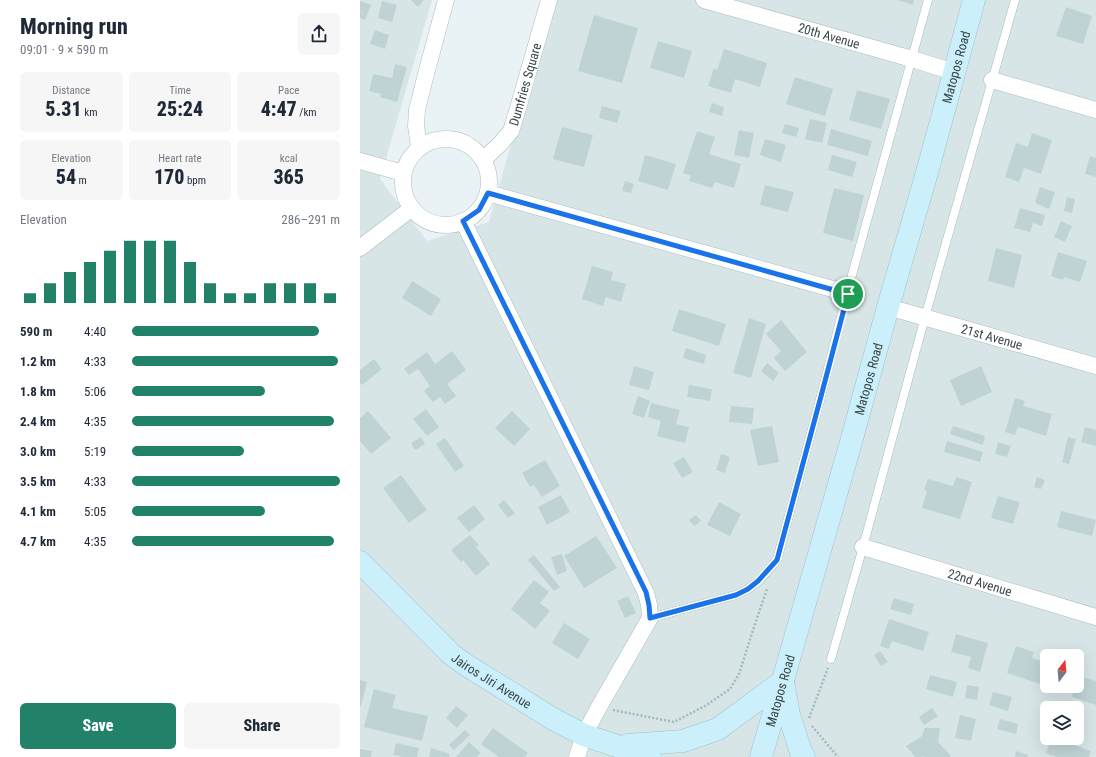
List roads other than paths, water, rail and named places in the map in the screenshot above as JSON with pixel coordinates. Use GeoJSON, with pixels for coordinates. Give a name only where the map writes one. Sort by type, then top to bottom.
{"type":"FeatureCollection","features":[{"type":"Feature","properties":{"kind":"main road","name":"Matopos Road"},"geometry":{"type":"LineString","coordinates":[[761,757],[928,169],[974,0]]}},
{"type":"Feature","properties":{"kind":"main road","name":"Jairos Jiri Avenue"},"geometry":{"type":"LineString","coordinates":[[360,562],[452,654],[466,665],[553,719],[584,735],[625,752],[650,757]]}},
{"type":"Feature","properties":{"kind":"main road"},"geometry":{"type":"LineString","coordinates":[[625,752],[683,741],[718,730],[783,681],[789,715],[804,757]]}},
{"type":"Feature","properties":{"kind":"street"},"geometry":{"type":"LineString","coordinates":[[419,147],[416,126],[417,110],[446,0]]}},
{"type":"Feature","properties":{"kind":"street","name":"Dumfries Square"},"geometry":{"type":"LineString","coordinates":[[483,160],[511,131],[549,0]]}},
{"type":"Feature","properties":{"kind":"street","name":"20th Avenue"},"geometry":{"type":"LineString","coordinates":[[704,0],[954,72]]}},
{"type":"Feature","properties":{"kind":"street"},"geometry":{"type":"LineString","coordinates":[[992,80],[1096,110]]}},
{"type":"Feature","properties":{"kind":"street"},"geometry":{"type":"LineString","coordinates":[[442,139],[454,139],[466,143],[476,150],[488,170],[489,181],[488,193],[479,210],[463,221],[449,225],[435,224],[422,218],[412,208],[404,191],[403,172],[409,159],[419,147],[442,139]]}},
{"type":"Feature","properties":{"kind":"street"},"geometry":{"type":"LineString","coordinates":[[360,161],[403,172]]}},
{"type":"Feature","properties":{"kind":"street"},"geometry":{"type":"LineString","coordinates":[[488,193],[848,294]]}},
{"type":"Feature","properties":{"kind":"street"},"geometry":{"type":"LineString","coordinates":[[360,248],[412,208]]}},
{"type":"Feature","properties":{"kind":"street"},"geometry":{"type":"LineString","coordinates":[[463,221],[646,592],[649,605],[650,618],[598,708],[584,735],[577,757]]}},
{"type":"Feature","properties":{"kind":"street","name":"21st Avenue"},"geometry":{"type":"LineString","coordinates":[[888,307],[1096,366]]}},
{"type":"Feature","properties":{"kind":"street","name":"22nd Avenue"},"geometry":{"type":"LineString","coordinates":[[863,547],[1096,617]]}},
{"type":"Feature","properties":{"kind":"lane"},"geometry":{"type":"LineString","coordinates":[[650,618],[736,595],[748,589],[758,581],[777,560],[928,0]]}},
{"type":"Feature","properties":{"kind":"lane"},"geometry":{"type":"LineString","coordinates":[[831,658],[1015,0]]}}]}
